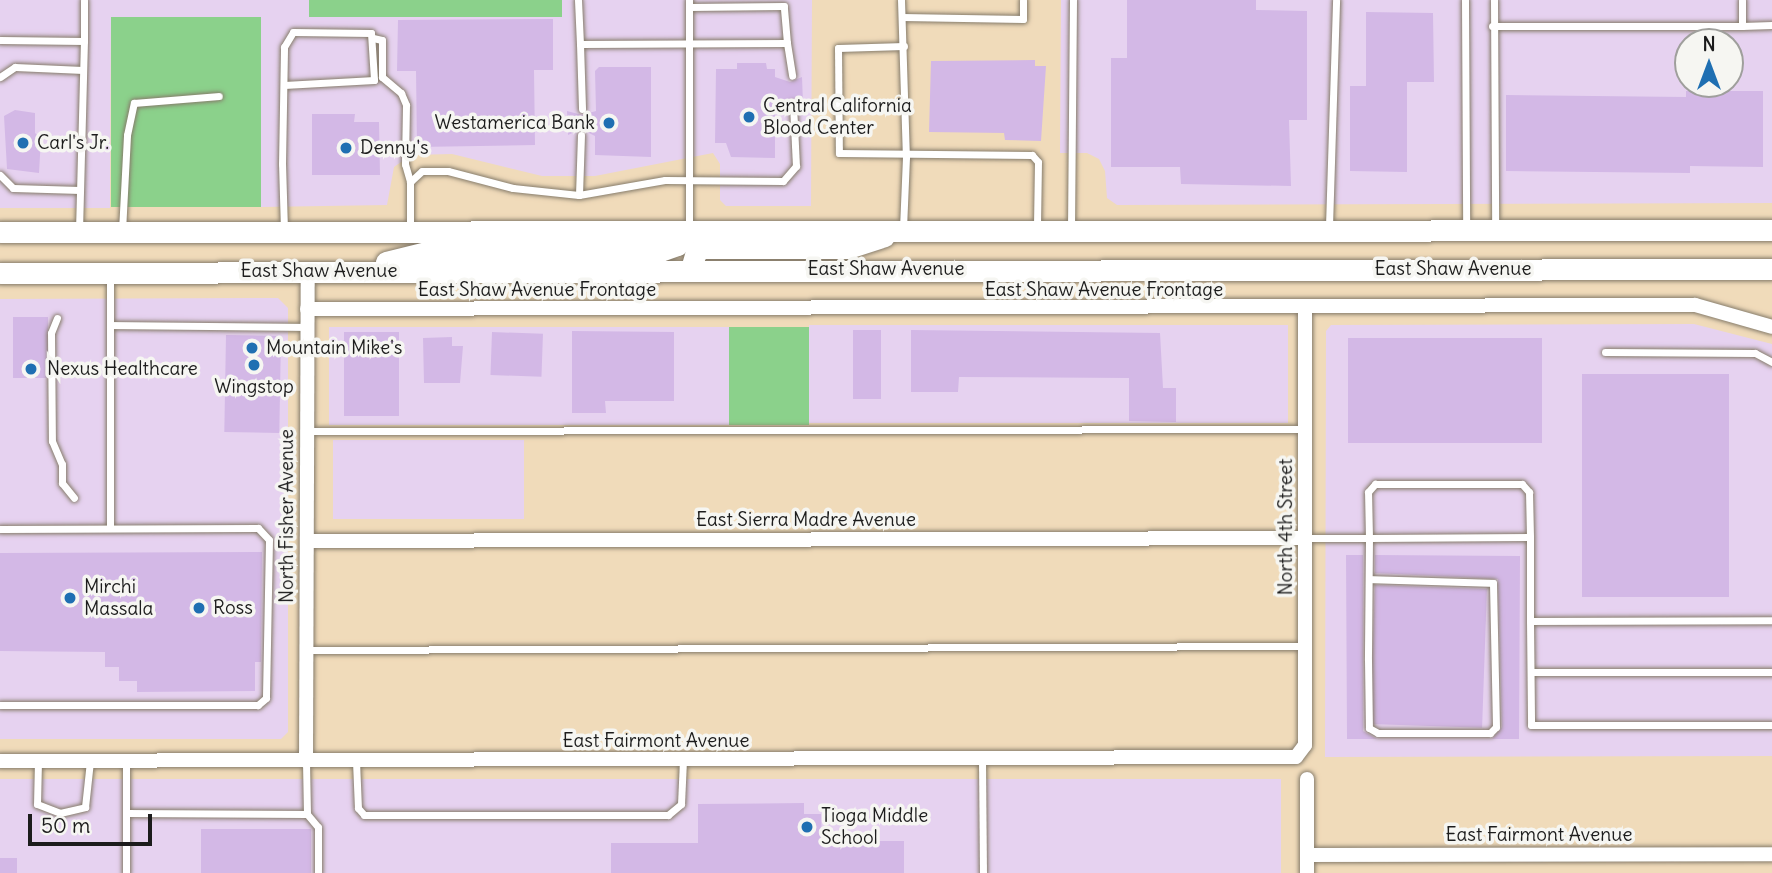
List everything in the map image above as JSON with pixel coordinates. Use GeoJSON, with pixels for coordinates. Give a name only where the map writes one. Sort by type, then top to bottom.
{"type":"FeatureCollection","features":[{"type":"Feature","properties":{"kind":"main road","name":"East Shaw Avenue"},"geometry":{"type":"LineString","coordinates":[[0,232],[1466,228],[1772,230]]}},
{"type":"Feature","properties":{"kind":"main road"},"geometry":{"type":"LineString","coordinates":[[351,270],[430,251],[660,251],[677,245],[690,230]]}},
{"type":"Feature","properties":{"kind":"main road"},"geometry":{"type":"LineString","coordinates":[[691,269],[696,252],[703,248],[848,248],[903,230]]}},
{"type":"Feature","properties":{"kind":"main road","name":"East Shaw Avenue"},"geometry":{"type":"LineString","coordinates":[[0,272],[1772,269]]}},
{"type":"Feature","properties":{"kind":"street","name":"North Fisher Avenue"},"geometry":{"type":"LineString","coordinates":[[306,761],[308,271]]}},
{"type":"Feature","properties":{"kind":"street","name":"East Shaw Avenue Frontage"},"geometry":{"type":"LineString","coordinates":[[307,309],[1305,309],[1695,306],[1772,327]]}},
{"type":"Feature","properties":{"kind":"street","name":"North 4th Street"},"geometry":{"type":"LineString","coordinates":[[1305,309],[1305,746]]}},
{"type":"Feature","properties":{"kind":"street","name":"East Sierra Madre Avenue"},"geometry":{"type":"LineString","coordinates":[[307,541],[1305,538]]}},
{"type":"Feature","properties":{"kind":"street","name":"East Fairmont Avenue"},"geometry":{"type":"LineString","coordinates":[[0,761],[1289,759],[1305,746]]}},
{"type":"Feature","properties":{"kind":"street"},"geometry":{"type":"LineString","coordinates":[[1307,779],[1307,873]]}},
{"type":"Feature","properties":{"kind":"street","name":"East Fairmont Avenue"},"geometry":{"type":"LineString","coordinates":[[1307,855],[1772,854]]}},
{"type":"Feature","properties":{"kind":"lane"},"geometry":{"type":"LineString","coordinates":[[79,232],[84,0]]}},
{"type":"Feature","properties":{"kind":"lane"},"geometry":{"type":"LineString","coordinates":[[578,0],[582,110]]}},
{"type":"Feature","properties":{"kind":"lane"},"geometry":{"type":"LineString","coordinates":[[901,0],[906,157],[903,230]]}},
{"type":"Feature","properties":{"kind":"lane"},"geometry":{"type":"LineString","coordinates":[[902,17],[1023,19],[1023,0]]}},
{"type":"Feature","properties":{"kind":"lane"},"geometry":{"type":"LineString","coordinates":[[1071,230],[1073,0]]}},
{"type":"Feature","properties":{"kind":"lane"},"geometry":{"type":"LineString","coordinates":[[1329,229],[1336,0]]}},
{"type":"Feature","properties":{"kind":"lane"},"geometry":{"type":"LineString","coordinates":[[1465,0],[1466,228]]}},
{"type":"Feature","properties":{"kind":"lane"},"geometry":{"type":"LineString","coordinates":[[1494,0],[1494,228]]}},
{"type":"Feature","properties":{"kind":"lane"},"geometry":{"type":"LineString","coordinates":[[1742,0],[1742,26]]}},
{"type":"Feature","properties":{"kind":"lane"},"geometry":{"type":"LineString","coordinates":[[690,230],[689,3],[784,6],[792,76]]}},
{"type":"Feature","properties":{"kind":"lane"},"geometry":{"type":"LineString","coordinates":[[1492,26],[1772,25]]}},
{"type":"Feature","properties":{"kind":"lane"},"geometry":{"type":"LineString","coordinates":[[284,85],[374,80],[373,38],[370,33],[293,32],[284,47],[284,85],[284,231]]}},
{"type":"Feature","properties":{"kind":"lane"},"geometry":{"type":"LineString","coordinates":[[373,38],[382,40],[382,77],[401,93],[406,104],[405,164],[410,182],[410,231]]}},
{"type":"Feature","properties":{"kind":"lane"},"geometry":{"type":"LineString","coordinates":[[0,40],[84,41]]}},
{"type":"Feature","properties":{"kind":"lane"},"geometry":{"type":"LineString","coordinates":[[580,44],[690,41],[787,43]]}},
{"type":"Feature","properties":{"kind":"lane"},"geometry":{"type":"LineString","coordinates":[[904,46],[838,48],[839,153],[906,157],[1032,155],[1038,162],[1037,230]]}},
{"type":"Feature","properties":{"kind":"lane"},"geometry":{"type":"LineString","coordinates":[[0,77],[15,67],[83,70]]}},
{"type":"Feature","properties":{"kind":"lane"},"geometry":{"type":"LineString","coordinates":[[122,231],[127,135],[134,103],[219,96]]}},
{"type":"Feature","properties":{"kind":"lane"},"geometry":{"type":"LineString","coordinates":[[410,182],[422,171],[448,171],[513,188],[579,195],[665,180],[783,181],[796,166],[793,104]]}},
{"type":"Feature","properties":{"kind":"lane"},"geometry":{"type":"LineString","coordinates":[[579,195],[581,135]]}},
{"type":"Feature","properties":{"kind":"lane"},"geometry":{"type":"LineString","coordinates":[[0,175],[13,188],[80,190]]}},
{"type":"Feature","properties":{"kind":"lane"},"geometry":{"type":"LineString","coordinates":[[110,272],[110,528]]}},
{"type":"Feature","properties":{"kind":"lane"},"geometry":{"type":"LineString","coordinates":[[57,318],[51,334],[52,441],[62,464],[62,483],[74,498]]}},
{"type":"Feature","properties":{"kind":"lane"},"geometry":{"type":"LineString","coordinates":[[110,325],[307,327]]}},
{"type":"Feature","properties":{"kind":"lane"},"geometry":{"type":"LineString","coordinates":[[1605,352],[1755,353],[1772,362]]}},
{"type":"Feature","properties":{"kind":"lane"},"geometry":{"type":"LineString","coordinates":[[307,431],[1305,429]]}},
{"type":"Feature","properties":{"kind":"lane"},"geometry":{"type":"LineString","coordinates":[[1368,579],[1493,583],[1496,726],[1490,733],[1378,733],[1368,728],[1368,579],[1369,538],[1368,492],[1375,484],[1522,484],[1530,492],[1531,725],[1772,725]]}},
{"type":"Feature","properties":{"kind":"lane"},"geometry":{"type":"LineString","coordinates":[[0,529],[258,527],[269,540],[266,698],[258,705],[0,705]]}},
{"type":"Feature","properties":{"kind":"lane"},"geometry":{"type":"LineString","coordinates":[[1305,538],[1530,537]]}},
{"type":"Feature","properties":{"kind":"lane"},"geometry":{"type":"LineString","coordinates":[[1530,621],[1772,620]]}},
{"type":"Feature","properties":{"kind":"lane"},"geometry":{"type":"LineString","coordinates":[[306,650],[1305,646]]}},
{"type":"Feature","properties":{"kind":"lane"},"geometry":{"type":"LineString","coordinates":[[1531,673],[1772,672]]}},
{"type":"Feature","properties":{"kind":"lane"},"geometry":{"type":"LineString","coordinates":[[356,761],[358,808],[364,815],[668,815],[681,804],[683,760]]}},
{"type":"Feature","properties":{"kind":"lane"},"geometry":{"type":"LineString","coordinates":[[982,760],[983,873]]}},
{"type":"Feature","properties":{"kind":"lane"},"geometry":{"type":"LineString","coordinates":[[38,761],[37,804],[60,813],[85,807],[90,761]]}},
{"type":"Feature","properties":{"kind":"lane"},"geometry":{"type":"LineString","coordinates":[[125,761],[125,873]]}},
{"type":"Feature","properties":{"kind":"lane"},"geometry":{"type":"LineString","coordinates":[[306,761],[307,814],[318,827],[318,873]]}},
{"type":"Feature","properties":{"kind":"lane"},"geometry":{"type":"LineString","coordinates":[[125,813],[307,814]]}},
{"type":"Feature","properties":{"kind":"shaded area"},"geometry":{"type":"Polygon","coordinates":[[[0,0],[309,0],[310,17],[561,16],[562,0],[812,0],[811,206],[726,206],[720,200],[720,164],[713,153],[595,176],[542,176],[452,154],[411,155],[394,167],[387,205],[261,207],[261,18],[111,18],[110,208],[0,208],[0,0]]]}},
{"type":"Feature","properties":{"kind":"shaded area"},"geometry":{"type":"Polygon","coordinates":[[[1061,0],[1772,0],[1772,203],[1117,205],[1107,198],[1105,171],[1099,159],[1087,153],[1060,153],[1061,0]]]}},
{"type":"Feature","properties":{"kind":"shaded area"},"geometry":{"type":"Polygon","coordinates":[[[278,298],[288,308],[288,732],[281,739],[0,739],[0,299],[278,298]]]}},
{"type":"Feature","properties":{"kind":"shaded area"},"geometry":{"type":"Polygon","coordinates":[[[1694,324],[1772,344],[1772,756],[1325,757],[1326,331],[1331,325],[1694,324]]]}},
{"type":"Feature","properties":{"kind":"shaded area"},"geometry":{"type":"Polygon","coordinates":[[[809,325],[1288,325],[1288,423],[809,423],[809,325]]]}},
{"type":"Feature","properties":{"kind":"shaded area"},"geometry":{"type":"Polygon","coordinates":[[[329,327],[729,327],[729,425],[329,425],[329,327]]]}},
{"type":"Feature","properties":{"kind":"shaded area"},"geometry":{"type":"Polygon","coordinates":[[[333,440],[524,440],[524,519],[333,519],[333,440]]]}},
{"type":"Feature","properties":{"kind":"shaded area","name":"Tioga Middle School"},"geometry":{"type":"Polygon","coordinates":[[[0,779],[1281,779],[1281,873],[0,873],[0,779]]]}},
{"type":"Feature","properties":{"kind":"green space"},"geometry":{"type":"Polygon","coordinates":[[[309,0],[562,0],[562,17],[309,17],[309,0]]]}},
{"type":"Feature","properties":{"kind":"green space"},"geometry":{"type":"Polygon","coordinates":[[[111,17],[261,17],[261,207],[111,207],[111,17]]]}},
{"type":"Feature","properties":{"kind":"green space"},"geometry":{"type":"Polygon","coordinates":[[[729,327],[809,327],[809,425],[729,425],[729,327]]]}},
{"type":"Feature","properties":{"kind":"building"},"geometry":{"type":"Polygon","coordinates":[[[1127,0],[1256,0],[1256,10],[1307,11],[1307,120],[1289,120],[1291,186],[1181,184],[1180,167],[1111,167],[1111,58],[1127,58],[1127,0]]]}},
{"type":"Feature","properties":{"kind":"building"},"geometry":{"type":"Polygon","coordinates":[[[1366,12],[1433,13],[1434,82],[1407,82],[1407,172],[1350,171],[1350,86],[1366,86],[1366,12]]]}},
{"type":"Feature","properties":{"kind":"building"},"geometry":{"type":"Polygon","coordinates":[[[553,19],[553,70],[534,70],[535,145],[417,147],[416,71],[397,71],[398,20],[553,19]]]}},
{"type":"Feature","properties":{"kind":"building"},"geometry":{"type":"Polygon","coordinates":[[[1035,60],[1035,66],[1046,66],[1041,141],[1005,140],[1004,133],[929,132],[931,61],[1035,60]]]}},
{"type":"Feature","properties":{"kind":"building","name":"Central California Blood Center"},"geometry":{"type":"Polygon","coordinates":[[[737,63],[766,63],[767,69],[775,69],[775,77],[790,82],[802,77],[803,103],[793,98],[775,103],[775,158],[731,157],[726,143],[715,143],[716,69],[737,69],[737,63]]]}},
{"type":"Feature","properties":{"kind":"building","name":"Westamerica Bank"},"geometry":{"type":"Polygon","coordinates":[[[599,67],[651,67],[651,157],[595,155],[595,136],[581,129],[568,135],[567,111],[582,115],[596,111],[595,71],[599,67]]]}},
{"type":"Feature","properties":{"kind":"building"},"geometry":{"type":"Polygon","coordinates":[[[1744,91],[1763,91],[1763,167],[1690,166],[1690,173],[1506,171],[1506,95],[1744,98],[1744,91]]]}},
{"type":"Feature","properties":{"kind":"building","name":"Carl's Jr."},"geometry":{"type":"Polygon","coordinates":[[[15,110],[35,113],[35,133],[41,138],[39,173],[7,169],[4,116],[15,110]]]}},
{"type":"Feature","properties":{"kind":"building","name":"Denny's"},"geometry":{"type":"Polygon","coordinates":[[[312,114],[355,114],[354,122],[379,122],[380,175],[312,175],[312,114]]]}},
{"type":"Feature","properties":{"kind":"building"},"geometry":{"type":"Polygon","coordinates":[[[13,317],[48,317],[48,378],[13,378],[13,317]]]}},
{"type":"Feature","properties":{"kind":"building"},"geometry":{"type":"Polygon","coordinates":[[[853,330],[881,330],[881,399],[853,399],[853,330]]]}},
{"type":"Feature","properties":{"kind":"building"},"geometry":{"type":"Polygon","coordinates":[[[911,330],[1160,333],[1163,388],[1176,388],[1176,422],[1129,421],[1129,378],[959,377],[958,392],[911,392],[911,330]]]}},
{"type":"Feature","properties":{"kind":"building"},"geometry":{"type":"Polygon","coordinates":[[[572,331],[674,332],[674,401],[605,401],[606,413],[572,413],[572,331]]]}},
{"type":"Feature","properties":{"kind":"building"},"geometry":{"type":"Polygon","coordinates":[[[344,332],[399,332],[399,416],[344,416],[344,332]]]}},
{"type":"Feature","properties":{"kind":"building"},"geometry":{"type":"Polygon","coordinates":[[[492,332],[543,334],[541,377],[490,375],[492,332]]]}},
{"type":"Feature","properties":{"kind":"building"},"geometry":{"type":"Polygon","coordinates":[[[226,335],[281,336],[279,433],[224,432],[226,335]]]}},
{"type":"Feature","properties":{"kind":"building"},"geometry":{"type":"Polygon","coordinates":[[[452,337],[452,346],[463,346],[460,383],[424,383],[423,338],[452,337]]]}},
{"type":"Feature","properties":{"kind":"building"},"geometry":{"type":"Polygon","coordinates":[[[1348,338],[1542,338],[1542,443],[1348,443],[1348,338]]]}},
{"type":"Feature","properties":{"kind":"building"},"geometry":{"type":"Polygon","coordinates":[[[1582,374],[1729,374],[1729,597],[1582,597],[1582,374]]]}},
{"type":"Feature","properties":{"kind":"building"},"geometry":{"type":"Polygon","coordinates":[[[262,552],[261,662],[255,662],[255,691],[137,692],[137,681],[119,681],[119,667],[105,667],[105,652],[0,651],[0,553],[262,552]]]}},
{"type":"Feature","properties":{"kind":"building"},"geometry":{"type":"Polygon","coordinates":[[[1346,555],[1363,555],[1363,731],[1377,739],[1347,739],[1346,555]]]}},
{"type":"Feature","properties":{"kind":"building"},"geometry":{"type":"Polygon","coordinates":[[[1375,555],[1520,556],[1519,739],[1492,739],[1502,727],[1498,579],[1375,573],[1375,555]]]}},
{"type":"Feature","properties":{"kind":"building"},"geometry":{"type":"Polygon","coordinates":[[[1375,585],[1487,589],[1482,728],[1370,724],[1375,585]]]}},
{"type":"Feature","properties":{"kind":"building"},"geometry":{"type":"Polygon","coordinates":[[[804,803],[804,814],[821,814],[822,841],[904,841],[904,873],[611,873],[611,843],[698,843],[698,804],[804,803]]]}},
{"type":"Feature","properties":{"kind":"building"},"geometry":{"type":"Polygon","coordinates":[[[201,829],[311,829],[311,873],[201,873],[201,829]]]}},
{"type":"Feature","properties":{"kind":"building"},"geometry":{"type":"Polygon","coordinates":[[[0,858],[17,858],[17,873],[0,873],[0,858]]]}},
{"type":"Feature","properties":{"kind":"place","name":"Central California Blood Center"},"geometry":{"type":"Point","coordinates":[749,117]}},
{"type":"Feature","properties":{"kind":"place","name":"Westamerica Bank"},"geometry":{"type":"Point","coordinates":[609,123]}},
{"type":"Feature","properties":{"kind":"place","name":"Carl's Jr."},"geometry":{"type":"Point","coordinates":[23,143]}},
{"type":"Feature","properties":{"kind":"place","name":"Denny's"},"geometry":{"type":"Point","coordinates":[346,148]}},
{"type":"Feature","properties":{"kind":"place","name":"Mountain Mike's"},"geometry":{"type":"Point","coordinates":[252,348]}},
{"type":"Feature","properties":{"kind":"place","name":"Wingstop"},"geometry":{"type":"Point","coordinates":[254,365]}},
{"type":"Feature","properties":{"kind":"place","name":"Nexus Healthcare"},"geometry":{"type":"Point","coordinates":[31,369]}},
{"type":"Feature","properties":{"kind":"place","name":"Mirchi Massala"},"geometry":{"type":"Point","coordinates":[70,598]}},
{"type":"Feature","properties":{"kind":"place","name":"Ross"},"geometry":{"type":"Point","coordinates":[199,608]}},
{"type":"Feature","properties":{"kind":"place","name":"Tioga Middle School"},"geometry":{"type":"Point","coordinates":[807,827]}}]}
